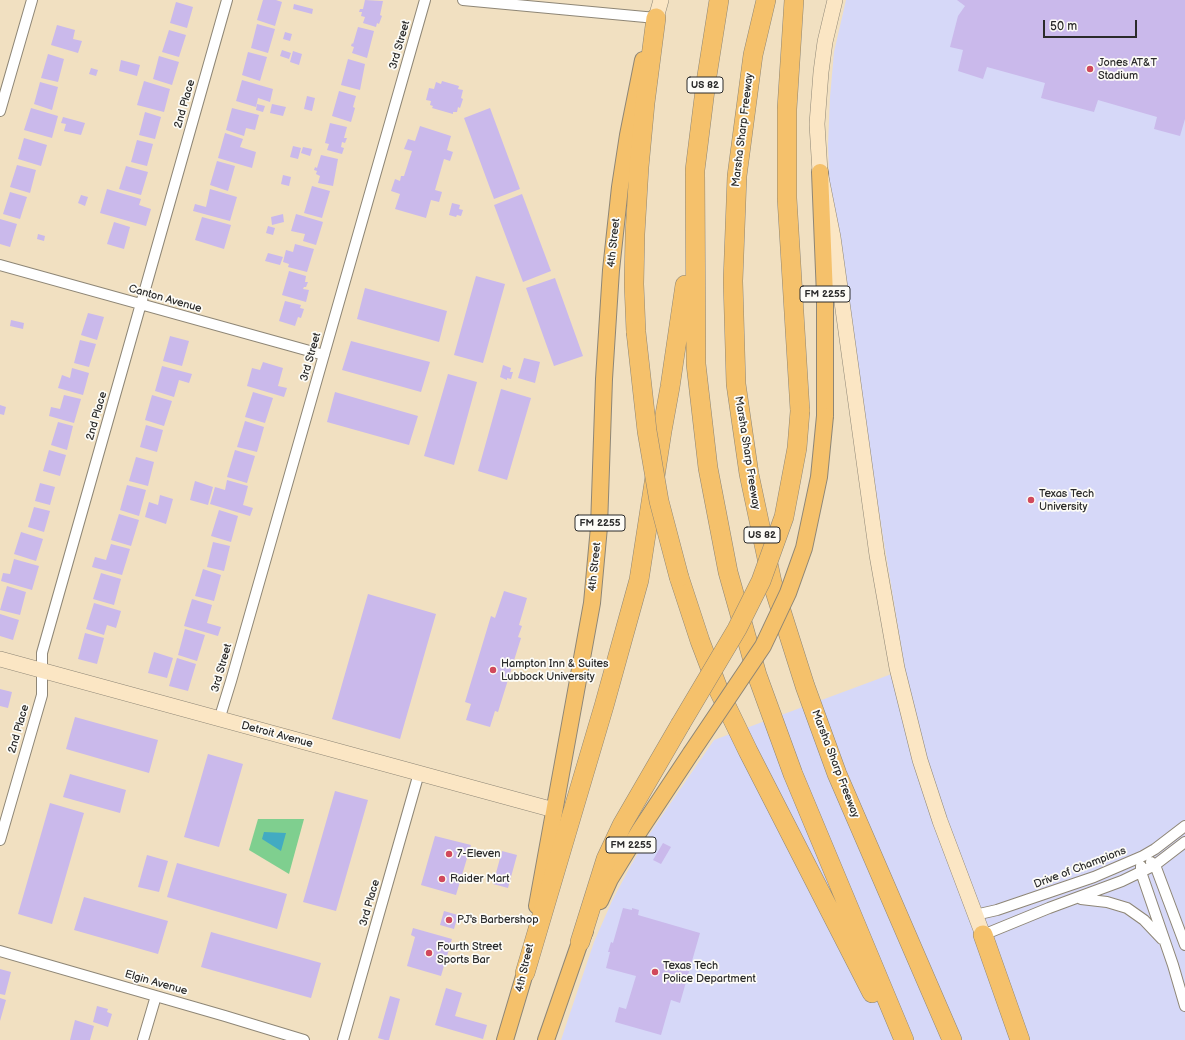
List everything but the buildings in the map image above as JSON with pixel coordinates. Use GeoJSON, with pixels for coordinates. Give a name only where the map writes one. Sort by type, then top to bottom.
{"type":"FeatureCollection","features":[{"type":"Feature","properties":{"kind":"highway","name":"US 82"},"geometry":{"type":"LineString","coordinates":[[719,0],[706,82],[695,170],[696,364],[708,468],[728,572],[757,674],[793,774],[904,1040]]}},
{"type":"Feature","properties":{"kind":"highway","name":"Marsha Sharp Freeway"},"geometry":{"type":"LineString","coordinates":[[766,0],[753,55],[736,191],[733,281],[736,384],[749,474],[772,582],[805,686],[826,745],[837,774],[952,1040]]}},
{"type":"Feature","properties":{"kind":"highway"},"geometry":{"type":"LineString","coordinates":[[580,942],[606,859],[622,824],[737,630],[761,581],[784,517],[797,448],[800,411],[787,198],[787,109],[794,0]]}},
{"type":"Feature","properties":{"kind":"highway"},"geometry":{"type":"LineString","coordinates":[[658,9],[645,103],[638,174],[634,284],[636,332],[647,431],[659,501],[679,577],[700,641],[719,691],[755,765],[896,1040]]}},
{"type":"Feature","properties":{"kind":"highway"},"geometry":{"type":"LineString","coordinates":[[525,973],[604,706],[639,580],[684,300],[695,170]]}},
{"type":"Feature","properties":{"kind":"highway"},"geometry":{"type":"LineString","coordinates":[[983,935],[1020,1040]]}},
{"type":"Feature","properties":{"kind":"main road"},"geometry":{"type":"LineString","coordinates":[[835,0],[825,42],[821,72],[817,124],[820,172],[833,237],[877,555],[897,668],[920,760],[940,820],[983,935]]}},
{"type":"Feature","properties":{"kind":"main road","name":"4th Street"},"geometry":{"type":"LineString","coordinates":[[505,1040],[525,973],[592,603],[599,527],[608,299],[620,187],[639,76],[658,9]]}},
{"type":"Feature","properties":{"kind":"main road","name":"FM 2255"},"geometry":{"type":"LineString","coordinates":[[546,1040],[580,942],[610,879],[640,830],[763,646],[788,593],[804,548],[819,477],[825,416],[825,296],[820,172]]}},
{"type":"Feature","properties":{"kind":"main road","name":"Detroit Avenue"},"geometry":{"type":"LineString","coordinates":[[0,659],[219,720],[554,810]]}},
{"type":"Feature","properties":{"kind":"street"},"geometry":{"type":"LineString","coordinates":[[0,111],[32,0]]}},
{"type":"Feature","properties":{"kind":"street","name":"2nd Place"},"geometry":{"type":"LineString","coordinates":[[0,840],[42,695],[42,653],[228,0]]}},
{"type":"Feature","properties":{"kind":"street","name":"3rd Street"},"geometry":{"type":"LineString","coordinates":[[219,720],[425,0]]}},
{"type":"Feature","properties":{"kind":"street"},"geometry":{"type":"LineString","coordinates":[[462,0],[658,9]]}},
{"type":"Feature","properties":{"kind":"street","name":"Canton Avenue"},"geometry":{"type":"LineString","coordinates":[[0,265],[324,355]]}},
{"type":"Feature","properties":{"kind":"street","name":"3rd Place"},"geometry":{"type":"LineString","coordinates":[[343,1040],[419,773]]}},
{"type":"Feature","properties":{"kind":"street","name":"Drive of Champions"},"geometry":{"type":"LineString","coordinates":[[976,915],[997,910],[1094,877],[1143,856],[1167,841],[1185,826]]}},
{"type":"Feature","properties":{"kind":"street"},"geometry":{"type":"LineString","coordinates":[[983,935],[1049,908],[1122,881],[1155,865],[1185,842]]}},
{"type":"Feature","properties":{"kind":"street"},"geometry":{"type":"LineString","coordinates":[[1185,945],[1155,865],[1143,856],[1141,872],[1166,944],[1185,1006]]}},
{"type":"Feature","properties":{"kind":"street"},"geometry":{"type":"LineString","coordinates":[[1075,899],[1106,902],[1127,908],[1144,920],[1166,944]]}},
{"type":"Feature","properties":{"kind":"street","name":"Elgin Avenue"},"geometry":{"type":"LineString","coordinates":[[0,951],[304,1040]]}},
{"type":"Feature","properties":{"kind":"street"},"geometry":{"type":"LineString","coordinates":[[143,1040],[156,996]]}},
{"type":"Feature","properties":{"kind":"shaded area","name":"Texas Tech University"},"geometry":{"type":"Polygon","coordinates":[[[846,0],[1185,0],[1185,1040],[561,1040],[594,942],[612,901],[650,833],[714,740],[905,669],[830,198],[828,145],[830,97],[834,52],[846,0]]]}},
{"type":"Feature","properties":{"kind":"green space"},"geometry":{"type":"Polygon","coordinates":[[[258,819],[304,819],[289,874],[249,850],[258,819]]]}},
{"type":"Feature","properties":{"kind":"water"},"geometry":{"type":"Polygon","coordinates":[[[264,832],[286,833],[281,851],[262,839],[264,832]]]}},
{"type":"Feature","properties":{"kind":"place","name":"Jones AT&T Stadium"},"geometry":{"type":"Point","coordinates":[1090,69]}},
{"type":"Feature","properties":{"kind":"place","name":"Texas Tech University"},"geometry":{"type":"Point","coordinates":[1031,500]}},
{"type":"Feature","properties":{"kind":"place","name":"Hampton Inn & Suites Lubbock University"},"geometry":{"type":"Point","coordinates":[493,670]}},
{"type":"Feature","properties":{"kind":"place","name":"7-Eleven"},"geometry":{"type":"Point","coordinates":[449,854]}},
{"type":"Feature","properties":{"kind":"place","name":"Raider Mart"},"geometry":{"type":"Point","coordinates":[442,879]}},
{"type":"Feature","properties":{"kind":"place","name":"PJ's Barbershop"},"geometry":{"type":"Point","coordinates":[449,920]}},
{"type":"Feature","properties":{"kind":"place","name":"Fourth Street Sports Bar"},"geometry":{"type":"Point","coordinates":[429,953]}},
{"type":"Feature","properties":{"kind":"place","name":"Texas Tech Police Department"},"geometry":{"type":"Point","coordinates":[655,972]}}]}
